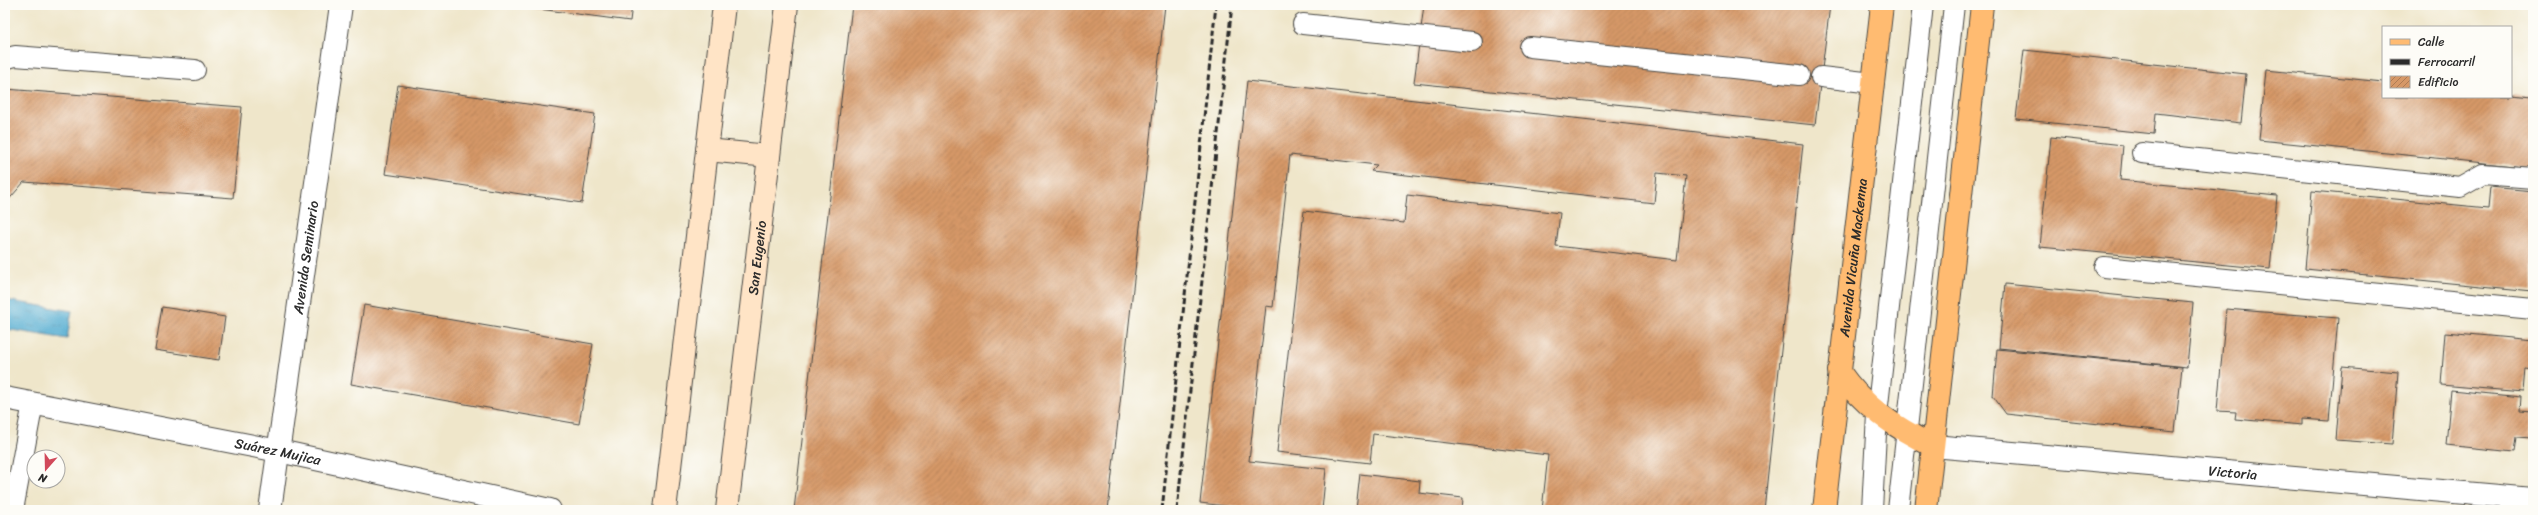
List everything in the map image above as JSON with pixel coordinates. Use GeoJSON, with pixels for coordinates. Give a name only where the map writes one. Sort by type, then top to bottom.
{"type":"FeatureCollection","features":[{"type":"Feature","properties":{"kind":"main road"},"geometry":{"type":"LineString","coordinates":[[665,510],[724,5]]}},
{"type":"Feature","properties":{"kind":"main road","name":"San Eugenio"},"geometry":{"type":"LineString","coordinates":[[727,510],[787,5]]}},
{"type":"Feature","properties":{"kind":"main road","name":"Avenida Vicuña Mackenna"},"geometry":{"type":"LineString","coordinates":[[1824,510],[1882,5]]}},
{"type":"Feature","properties":{"kind":"main road"},"geometry":{"type":"LineString","coordinates":[[1926,510],[1982,5]]}},
{"type":"Feature","properties":{"kind":"main road"},"geometry":{"type":"LineString","coordinates":[[707,150],[769,156]]}},
{"type":"Feature","properties":{"kind":"main road"},"geometry":{"type":"LineString","coordinates":[[1839,371],[1862,401],[1877,414],[1906,433],[1933,446]]}},
{"type":"Feature","properties":{"kind":"street","name":"Avenida Seminario"},"geometry":{"type":"LineString","coordinates":[[270,510],[337,5]]}},
{"type":"Feature","properties":{"kind":"street","name":"Suárez Mujica"},"geometry":{"type":"LineString","coordinates":[[5,398],[278,451],[550,510]]}},
{"type":"Feature","properties":{"kind":"street","name":"Victoria"},"geometry":{"type":"LineString","coordinates":[[1933,446],[2533,499]]}},
{"type":"Feature","properties":{"kind":"lane"},"geometry":{"type":"LineString","coordinates":[[1872,510],[1877,414],[1923,5]]}},
{"type":"Feature","properties":{"kind":"lane"},"geometry":{"type":"LineString","coordinates":[[1898,510],[1954,5]]}},
{"type":"Feature","properties":{"kind":"lane"},"geometry":{"type":"LineString","coordinates":[[1303,24],[1472,42]]}},
{"type":"Feature","properties":{"kind":"lane"},"geometry":{"type":"LineString","coordinates":[[1530,47],[1799,75]]}},
{"type":"Feature","properties":{"kind":"lane"},"geometry":{"type":"LineString","coordinates":[[5,59],[15,56],[195,70]]}},
{"type":"Feature","properties":{"kind":"lane"},"geometry":{"type":"LineString","coordinates":[[1821,77],[1873,83]]}},
{"type":"Feature","properties":{"kind":"lane"},"geometry":{"type":"LineString","coordinates":[[2142,153],[2460,187],[2484,174],[2533,178]]}},
{"type":"Feature","properties":{"kind":"lane"},"geometry":{"type":"LineString","coordinates":[[2104,267],[2533,309]]}},
{"type":"Feature","properties":{"kind":"lane"},"geometry":{"type":"LineString","coordinates":[[13,510],[33,403]]}},
{"type":"Feature","properties":{"kind":"water"},"geometry":{"type":"Polygon","coordinates":[[[5,300],[72,311],[67,339],[5,329],[5,300]]]}},
{"type":"Feature","properties":{"kind":"building"},"geometry":{"type":"Polygon","coordinates":[[[509,5],[632,5],[630,21],[509,5]]]}},
{"type":"Feature","properties":{"kind":"building"},"geometry":{"type":"Polygon","coordinates":[[[852,5],[1165,5],[1108,510],[794,510],[852,5]]]}},
{"type":"Feature","properties":{"kind":"building"},"geometry":{"type":"Polygon","coordinates":[[[1424,5],[1830,5],[1815,125],[1414,83],[1424,5]]]}},
{"type":"Feature","properties":{"kind":"building"},"geometry":{"type":"Polygon","coordinates":[[[2024,50],[2246,74],[2241,123],[2156,113],[2154,134],[2016,119],[2024,50]]]}},
{"type":"Feature","properties":{"kind":"building"},"geometry":{"type":"Polygon","coordinates":[[[2266,70],[2382,82],[2382,98],[2512,98],[2512,95],[2533,97],[2533,168],[2259,140],[2266,70]]]}},
{"type":"Feature","properties":{"kind":"building"},"geometry":{"type":"Polygon","coordinates":[[[1247,81],[1803,144],[1764,510],[1542,510],[1548,455],[1373,434],[1370,463],[1277,452],[1304,211],[1404,223],[1407,195],[1560,213],[1556,246],[1677,260],[1686,176],[1657,173],[1654,203],[1371,171],[1377,165],[1290,155],[1273,307],[1266,306],[1249,461],[1326,469],[1322,510],[1259,510],[1200,503],[1247,81]]]}},
{"type":"Feature","properties":{"kind":"building"},"geometry":{"type":"Polygon","coordinates":[[[398,85],[595,114],[582,203],[385,174],[398,85]]]}},
{"type":"Feature","properties":{"kind":"building"},"geometry":{"type":"Polygon","coordinates":[[[5,89],[242,107],[233,198],[24,182],[5,204],[5,89]]]}},
{"type":"Feature","properties":{"kind":"building"},"geometry":{"type":"Polygon","coordinates":[[[2051,137],[2123,145],[2120,180],[2277,196],[2270,269],[2040,247],[2051,137]]]}},
{"type":"Feature","properties":{"kind":"building"},"geometry":{"type":"Polygon","coordinates":[[[2490,187],[2533,191],[2533,291],[2305,269],[2312,191],[2488,208],[2490,187]]]}},
{"type":"Feature","properties":{"kind":"building"},"geometry":{"type":"Polygon","coordinates":[[[2005,284],[2193,303],[2187,367],[1999,348],[2005,284]]]}},
{"type":"Feature","properties":{"kind":"building"},"geometry":{"type":"Polygon","coordinates":[[[364,305],[593,344],[579,424],[351,384],[364,305]]]}},
{"type":"Feature","properties":{"kind":"building"},"geometry":{"type":"Polygon","coordinates":[[[162,307],[225,317],[219,360],[155,350],[162,307]]]}},
{"type":"Feature","properties":{"kind":"building"},"geometry":{"type":"Polygon","coordinates":[[[2226,309],[2338,318],[2329,421],[2302,419],[2302,425],[2235,419],[2236,412],[2217,411],[2226,309]]]}},
{"type":"Feature","properties":{"kind":"building"},"geometry":{"type":"Polygon","coordinates":[[[2445,332],[2533,340],[2533,370],[2525,369],[2523,392],[2441,385],[2445,332]]]}},
{"type":"Feature","properties":{"kind":"building"},"geometry":{"type":"Polygon","coordinates":[[[1997,349],[2182,367],[2175,432],[2006,414],[1993,396],[1997,349]]]}},
{"type":"Feature","properties":{"kind":"building"},"geometry":{"type":"Polygon","coordinates":[[[2342,367],[2398,372],[2392,444],[2336,440],[2342,367]]]}},
{"type":"Feature","properties":{"kind":"building"},"geometry":{"type":"Polygon","coordinates":[[[2451,390],[2521,397],[2520,410],[2533,411],[2531,438],[2516,437],[2514,452],[2446,445],[2451,390]]]}},
{"type":"Feature","properties":{"kind":"building"},"geometry":{"type":"Polygon","coordinates":[[[1360,474],[1420,481],[1419,493],[1463,498],[1462,510],[1356,510],[1360,474]]]}},
{"type":"Feature","properties":{"kind":"building"},"geometry":{"type":"Polygon","coordinates":[[[1198,508],[1210,509],[1210,510],[1197,510],[1198,508]]]}},
{"type":"Feature","properties":{"kind":"railway"},"geometry":{"type":"LineString","coordinates":[[1162,510],[1216,5]]}},
{"type":"Feature","properties":{"kind":"railway"},"geometry":{"type":"LineString","coordinates":[[1177,510],[1232,5]]}}]}
